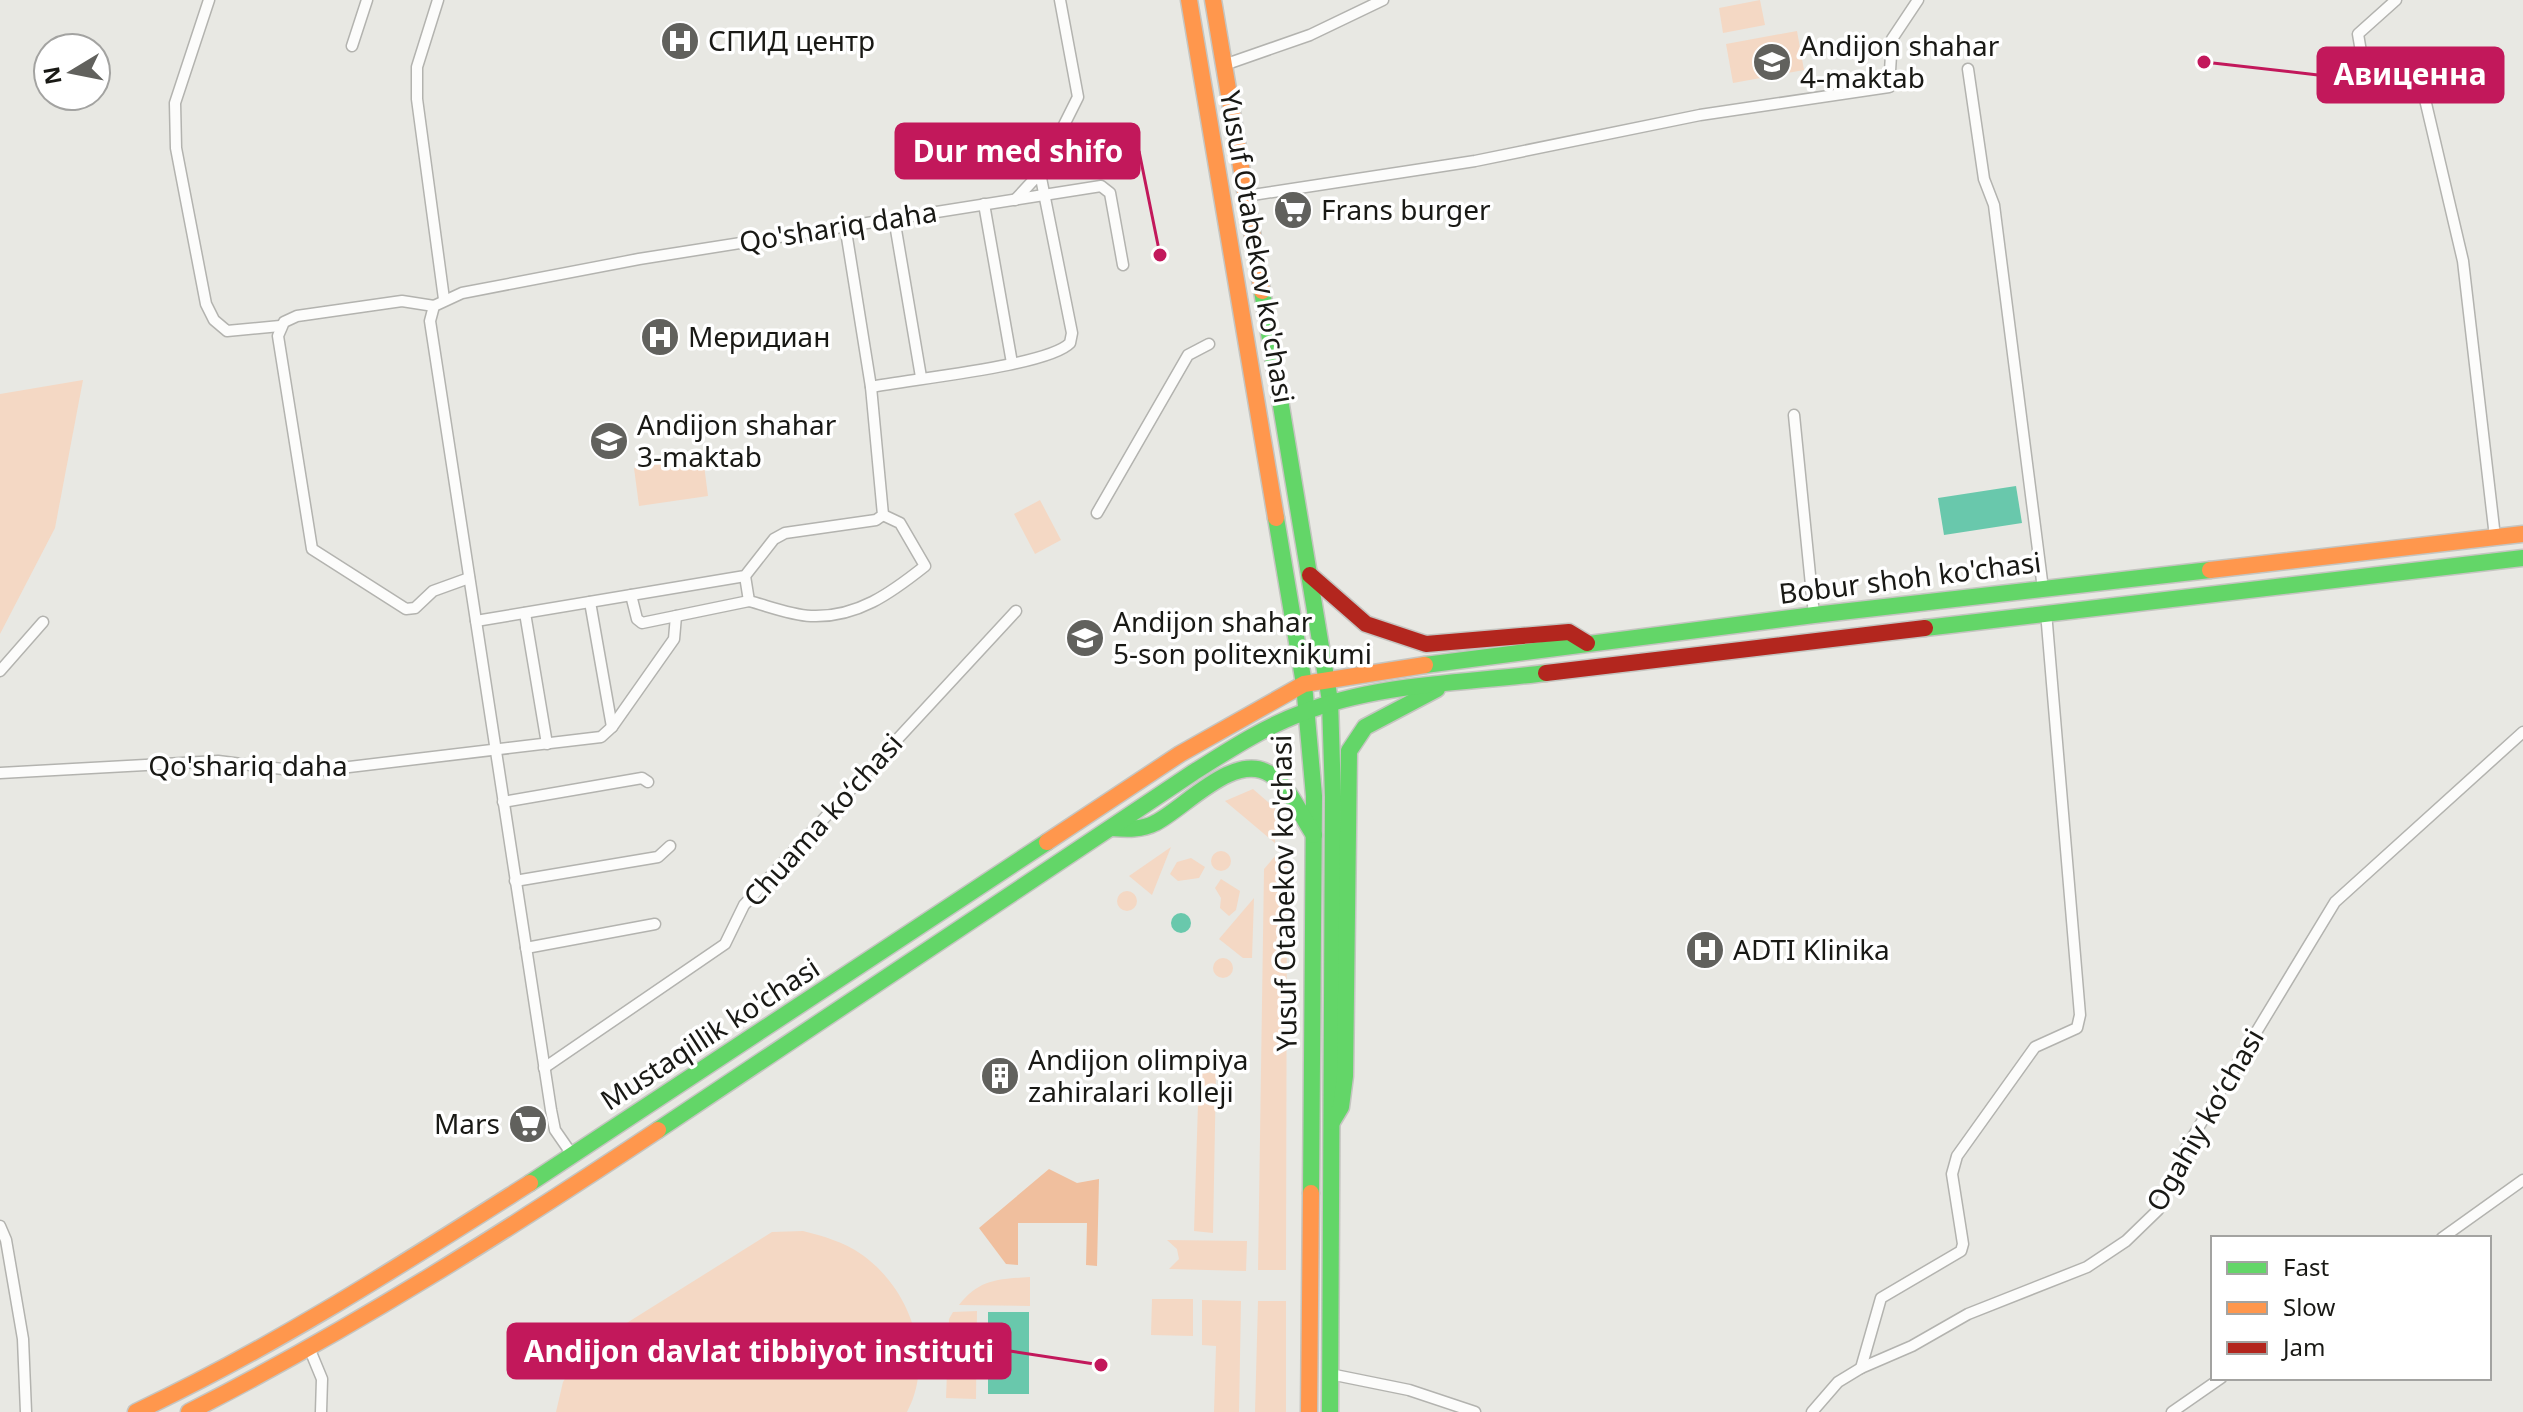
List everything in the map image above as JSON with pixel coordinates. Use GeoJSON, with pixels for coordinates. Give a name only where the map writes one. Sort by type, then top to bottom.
{"type":"FeatureCollection","features":[{"type":"Feature","properties":{"kind":"main road","name":"Yusuf Otabekov ko'chasi"},"geometry":{"type":"LineString","coordinates":[[1189,0],[1307,708],[1314,835],[1309,1412]]}},
{"type":"Feature","properties":{"kind":"main road","name":"Yusuf Otabekov ko'chasi"},"geometry":{"type":"LineString","coordinates":[[1213,0],[1330,701],[1333,797],[1330,1412]]}},
{"type":"Feature","properties":{"kind":"main road","name":"Bobur shoh ko'chasi"},"geometry":{"type":"LineString","coordinates":[[1304,684],[1327,678],[1814,615],[2523,534]]}},
{"type":"Feature","properties":{"kind":"main road"},"geometry":{"type":"LineString","coordinates":[[2356,553],[2359,577]]}},
{"type":"Feature","properties":{"kind":"main road","name":"Bobur shoh ko'chasi"},"geometry":{"type":"LineString","coordinates":[[1307,708],[1330,701],[1444,685],[2523,558]]}},
{"type":"Feature","properties":{"kind":"main road"},"geometry":{"type":"LineString","coordinates":[[2232,568],[2235,591]]}},
{"type":"Feature","properties":{"kind":"main road"},"geometry":{"type":"LineString","coordinates":[[1310,575],[1366,624],[1411,641],[1445,644],[1569,632],[1587,643]]}},
{"type":"Feature","properties":{"kind":"main road","name":"Mustaqillik ko'chasi"},"geometry":{"type":"LineString","coordinates":[[136,1412],[221,1372],[299,1329],[400,1262],[573,1156],[1180,754],[1304,684]]}},
{"type":"Feature","properties":{"kind":"main road"},"geometry":{"type":"LineString","coordinates":[[1331,1123],[1341,1107],[1345,1076],[1349,751],[1365,727],[1444,685]]}},
{"type":"Feature","properties":{"kind":"main road","name":"Mustaqillik ko'chasi"},"geometry":{"type":"LineString","coordinates":[[189,1412],[310,1350],[545,1205],[1110,828],[1265,727],[1307,708]]}},
{"type":"Feature","properties":{"kind":"main road"},"geometry":{"type":"LineString","coordinates":[[1110,828],[1153,824],[1224,777],[1256,768],[1273,777],[1314,835]]}},
{"type":"Feature","properties":{"kind":"main road"},"geometry":{"type":"LineString","coordinates":[[400,1262],[414,1285]]}},
{"type":"Feature","properties":{"kind":"main road"},"geometry":{"type":"LineString","coordinates":[[299,1329],[310,1350]]}},
{"type":"Feature","properties":{"kind":"street"},"geometry":{"type":"LineString","coordinates":[[209,0],[175,103],[176,148],[206,304],[214,320],[227,331],[280,326],[297,316],[402,301],[434,306],[430,321],[544,1068],[555,1130],[573,1156]]}},
{"type":"Feature","properties":{"kind":"street"},"geometry":{"type":"LineString","coordinates":[[352,46],[367,0]]}},
{"type":"Feature","properties":{"kind":"street"},"geometry":{"type":"LineString","coordinates":[[438,0],[417,67],[417,99],[444,299]]}},
{"type":"Feature","properties":{"kind":"street"},"geometry":{"type":"LineString","coordinates":[[1015,200],[1040,173],[1078,97],[1060,0]]}},
{"type":"Feature","properties":{"kind":"street"},"geometry":{"type":"LineString","coordinates":[[1224,65],[1310,35],[1383,0]]}},
{"type":"Feature","properties":{"kind":"street"},"geometry":{"type":"LineString","coordinates":[[1246,196],[1475,161],[1700,115],[1889,87],[1892,39],[1918,0]]}},
{"type":"Feature","properties":{"kind":"street"},"geometry":{"type":"LineString","coordinates":[[2396,0],[2358,34],[2367,87],[2420,78],[2463,261],[2495,537]]}},
{"type":"Feature","properties":{"kind":"street"},"geometry":{"type":"LineString","coordinates":[[1968,69],[1984,179],[1996,220],[2043,589]]}},
{"type":"Feature","properties":{"kind":"street"},"geometry":{"type":"LineString","coordinates":[[871,387],[1012,363],[1055,353],[1070,343],[1072,333],[1040,173]]}},
{"type":"Feature","properties":{"kind":"street","name":"Qo'shariq daha"},"geometry":{"type":"LineString","coordinates":[[434,306],[444,299],[639,259],[845,225],[1107,188],[1123,265]]}},
{"type":"Feature","properties":{"kind":"street"},"geometry":{"type":"LineString","coordinates":[[984,204],[1012,363]]}},
{"type":"Feature","properties":{"kind":"street"},"geometry":{"type":"LineString","coordinates":[[894,218],[921,377]]}},
{"type":"Feature","properties":{"kind":"street"},"geometry":{"type":"LineString","coordinates":[[845,225],[871,387],[883,515]]}},
{"type":"Feature","properties":{"kind":"street"},"geometry":{"type":"LineString","coordinates":[[280,326],[278,336],[312,549],[406,609],[415,608],[433,591],[469,578]]}},
{"type":"Feature","properties":{"kind":"street"},"geometry":{"type":"LineString","coordinates":[[1097,513],[1188,355],[1209,344]]}},
{"type":"Feature","properties":{"kind":"street"},"geometry":{"type":"LineString","coordinates":[[1794,415],[1814,615]]}},
{"type":"Feature","properties":{"kind":"street"},"geometry":{"type":"LineString","coordinates":[[476,621],[745,576],[774,539],[785,533],[876,520],[883,515]]}},
{"type":"Feature","properties":{"kind":"street"},"geometry":{"type":"LineString","coordinates":[[631,595],[637,619],[642,623],[749,601],[811,616],[854,610],[882,600],[925,566],[900,523],[883,515]]}},
{"type":"Feature","properties":{"kind":"street"},"geometry":{"type":"LineString","coordinates":[[745,576],[749,601]]}},
{"type":"Feature","properties":{"kind":"street"},"geometry":{"type":"LineString","coordinates":[[590,602],[612,727]]}},
{"type":"Feature","properties":{"kind":"street","name":"Chuama koʻchasi"},"geometry":{"type":"LineString","coordinates":[[544,1068],[725,944],[744,905],[1016,611]]}},
{"type":"Feature","properties":{"kind":"street"},"geometry":{"type":"LineString","coordinates":[[1861,1368],[1881,1298],[1961,1251],[1963,1244],[1952,1174],[1957,1156],[2035,1047],[2077,1028],[2080,1015],[2046,612]]}},
{"type":"Feature","properties":{"kind":"street"},"geometry":{"type":"LineString","coordinates":[[525,613],[547,744]]}},
{"type":"Feature","properties":{"kind":"street"},"geometry":{"type":"LineString","coordinates":[[612,727],[674,639],[676,616]]}},
{"type":"Feature","properties":{"kind":"street"},"geometry":{"type":"LineString","coordinates":[[0,671],[43,622]]}},
{"type":"Feature","properties":{"kind":"street","name":"Qo'shariq daha"},"geometry":{"type":"LineString","coordinates":[[0,773],[218,761],[307,772],[496,752],[601,737],[612,727]]}},
{"type":"Feature","properties":{"kind":"street","name":"Ogahiy koʻchasi"},"geometry":{"type":"LineString","coordinates":[[1812,1412],[1838,1382],[1861,1368],[1912,1346],[1968,1314],[2087,1267],[2126,1241],[2158,1210],[2186,1148],[2335,902],[2523,732]]}},
{"type":"Feature","properties":{"kind":"street"},"geometry":{"type":"LineString","coordinates":[[503,802],[642,778],[648,782]]}},
{"type":"Feature","properties":{"kind":"street"},"geometry":{"type":"LineString","coordinates":[[515,881],[658,857],[670,846]]}},
{"type":"Feature","properties":{"kind":"street"},"geometry":{"type":"LineString","coordinates":[[526,948],[655,924]]}},
{"type":"Feature","properties":{"kind":"street"},"geometry":{"type":"LineString","coordinates":[[2445,1236],[2523,1180]]}},
{"type":"Feature","properties":{"kind":"street"},"geometry":{"type":"LineString","coordinates":[[0,1226],[6,1240],[23,1339],[26,1412]]}},
{"type":"Feature","properties":{"kind":"street"},"geometry":{"type":"LineString","coordinates":[[310,1350],[322,1379],[321,1412]]}},
{"type":"Feature","properties":{"kind":"street"},"geometry":{"type":"LineString","coordinates":[[1330,1374],[1409,1390],[1475,1412]]}},
{"type":"Feature","properties":{"kind":"street"},"geometry":{"type":"LineString","coordinates":[[2172,1412],[2218,1380]]}},
{"type":"Feature","properties":{"kind":"shaded area"},"geometry":{"type":"Polygon","coordinates":[[[1760,0],[1765,25],[1723,33],[1719,8],[1760,0]]]}},
{"type":"Feature","properties":{"kind":"shaded area"},"geometry":{"type":"Polygon","coordinates":[[[1797,31],[1804,70],[1733,83],[1726,44],[1797,31]]]}},
{"type":"Feature","properties":{"kind":"shaded area"},"geometry":{"type":"Polygon","coordinates":[[[83,380],[55,528],[0,634],[0,394],[83,380]]]}},
{"type":"Feature","properties":{"kind":"shaded area"},"geometry":{"type":"Polygon","coordinates":[[[703,457],[708,496],[639,506],[634,468],[703,457]]]}},
{"type":"Feature","properties":{"kind":"shaded area"},"geometry":{"type":"Polygon","coordinates":[[[2016,486],[2022,523],[1944,535],[1938,498],[2016,486]]]}},
{"type":"Feature","properties":{"kind":"shaded area"},"geometry":{"type":"Polygon","coordinates":[[[1040,500],[1061,540],[1035,554],[1014,514],[1040,500]]]}},
{"type":"Feature","properties":{"kind":"shaded area"},"geometry":{"type":"Polygon","coordinates":[[[1253,789],[1276,809],[1275,843],[1225,801],[1253,789]]]}},
{"type":"Feature","properties":{"kind":"shaded area"},"geometry":{"type":"Polygon","coordinates":[[[1171,847],[1152,895],[1129,876],[1171,847]]]}},
{"type":"Feature","properties":{"kind":"shaded area"},"geometry":{"type":"Polygon","coordinates":[[[1221,851],[1228,854],[1231,861],[1228,868],[1221,871],[1214,868],[1211,861],[1214,854],[1221,851]]]}},
{"type":"Feature","properties":{"kind":"shaded area"},"geometry":{"type":"Polygon","coordinates":[[[1277,854],[1287,860],[1286,1270],[1258,1270],[1264,869],[1277,854]]]}},
{"type":"Feature","properties":{"kind":"shaded area"},"geometry":{"type":"Polygon","coordinates":[[[1191,858],[1205,867],[1199,878],[1178,881],[1170,874],[1177,862],[1191,858]]]}},
{"type":"Feature","properties":{"kind":"shaded area"},"geometry":{"type":"Polygon","coordinates":[[[1221,879],[1240,891],[1236,910],[1229,916],[1220,908],[1221,898],[1215,888],[1221,879]]]}},
{"type":"Feature","properties":{"kind":"shaded area"},"geometry":{"type":"Polygon","coordinates":[[[1127,891],[1134,894],[1137,901],[1134,908],[1127,911],[1120,908],[1117,901],[1120,894],[1127,891]]]}},
{"type":"Feature","properties":{"kind":"shaded area"},"geometry":{"type":"Polygon","coordinates":[[[1254,898],[1252,958],[1243,958],[1219,939],[1254,898]]]}},
{"type":"Feature","properties":{"kind":"shaded area"},"geometry":{"type":"Polygon","coordinates":[[[1181,913],[1188,916],[1191,923],[1188,930],[1181,933],[1174,930],[1171,923],[1174,916],[1181,913]]]}},
{"type":"Feature","properties":{"kind":"shaded area"},"geometry":{"type":"Polygon","coordinates":[[[1223,958],[1230,961],[1233,968],[1230,975],[1223,978],[1216,975],[1213,968],[1216,961],[1223,958]]]}},
{"type":"Feature","properties":{"kind":"shaded area"},"geometry":{"type":"Polygon","coordinates":[[[1199,1072],[1216,1073],[1213,1233],[1194,1231],[1199,1072]]]}},
{"type":"Feature","properties":{"kind":"shaded area"},"geometry":{"type":"Polygon","coordinates":[[[1049,1169],[1077,1183],[1099,1179],[1097,1266],[1086,1265],[1087,1223],[1018,1223],[1018,1265],[1006,1264],[979,1228],[1049,1169]]]}},
{"type":"Feature","properties":{"kind":"shaded area"},"geometry":{"type":"Polygon","coordinates":[[[803,1231],[826,1237],[861,1254],[893,1285],[904,1304],[913,1325],[919,1369],[907,1412],[556,1412],[563,1382],[582,1351],[772,1232],[803,1231]]]}},
{"type":"Feature","properties":{"kind":"shaded area"},"geometry":{"type":"Polygon","coordinates":[[[1167,1240],[1247,1241],[1246,1271],[1169,1269],[1179,1259],[1177,1249],[1167,1240]]]}},
{"type":"Feature","properties":{"kind":"shaded area"},"geometry":{"type":"Polygon","coordinates":[[[1030,1277],[1030,1306],[959,1305],[982,1285],[1030,1277]]]}},
{"type":"Feature","properties":{"kind":"shaded area"},"geometry":{"type":"Polygon","coordinates":[[[1152,1299],[1193,1299],[1193,1336],[1151,1335],[1152,1299]]]}},
{"type":"Feature","properties":{"kind":"shaded area"},"geometry":{"type":"Polygon","coordinates":[[[1202,1300],[1241,1301],[1239,1412],[1214,1412],[1216,1346],[1202,1345],[1202,1300]]]}},
{"type":"Feature","properties":{"kind":"shaded area"},"geometry":{"type":"Polygon","coordinates":[[[1258,1301],[1286,1301],[1286,1412],[1255,1412],[1258,1301]]]}},
{"type":"Feature","properties":{"kind":"shaded area"},"geometry":{"type":"Polygon","coordinates":[[[977,1311],[976,1399],[946,1398],[949,1319],[953,1312],[977,1311]]]}},
{"type":"Feature","properties":{"kind":"shaded area"},"geometry":{"type":"Polygon","coordinates":[[[988,1312],[1029,1312],[1029,1394],[988,1394],[988,1312]]]}},
{"type":"Feature","properties":{"kind":"traffic: fast"},"geometry":{"type":"LineString","coordinates":[[1262,291],[1330,701],[1333,797],[1330,1412]]}},
{"type":"Feature","properties":{"kind":"traffic: fast"},"geometry":{"type":"LineString","coordinates":[[1276,518],[1304,684],[1314,796],[1311,1193]]}},
{"type":"Feature","properties":{"kind":"traffic: fast"},"geometry":{"type":"LineString","coordinates":[[1925,628],[2523,558]]}},
{"type":"Feature","properties":{"kind":"traffic: fast"},"geometry":{"type":"LineString","coordinates":[[1425,665],[1814,615],[2210,570]]}},
{"type":"Feature","properties":{"kind":"traffic: fast"},"geometry":{"type":"LineString","coordinates":[[658,1130],[1194,772],[1260,732],[1302,713],[1361,696],[1546,673]]}},
{"type":"Feature","properties":{"kind":"traffic: fast"},"geometry":{"type":"LineString","coordinates":[[1332,1122],[1341,1107],[1345,1076],[1349,751],[1365,727],[1437,689]]}},
{"type":"Feature","properties":{"kind":"traffic: fast"},"geometry":{"type":"LineString","coordinates":[[1112,828],[1150,825],[1226,775],[1256,769],[1270,774],[1283,786],[1314,835]]}},
{"type":"Feature","properties":{"kind":"traffic: fast"},"geometry":{"type":"LineString","coordinates":[[530,1183],[1047,842]]}},
{"type":"Feature","properties":{"kind":"traffic: slow"},"geometry":{"type":"LineString","coordinates":[[1189,0],[1276,518]]}},
{"type":"Feature","properties":{"kind":"traffic: slow"},"geometry":{"type":"LineString","coordinates":[[1213,0],[1262,291]]}},
{"type":"Feature","properties":{"kind":"traffic: slow"},"geometry":{"type":"LineString","coordinates":[[2210,570],[2523,534]]}},
{"type":"Feature","properties":{"kind":"traffic: slow"},"geometry":{"type":"LineString","coordinates":[[1047,842],[1180,754],[1304,684],[1425,665]]}},
{"type":"Feature","properties":{"kind":"traffic: slow"},"geometry":{"type":"LineString","coordinates":[[189,1412],[310,1347],[428,1278],[658,1130]]}},
{"type":"Feature","properties":{"kind":"traffic: slow"},"geometry":{"type":"LineString","coordinates":[[136,1412],[287,1333],[530,1183]]}},
{"type":"Feature","properties":{"kind":"traffic: slow"},"geometry":{"type":"LineString","coordinates":[[1309,1412],[1311,1193]]}},
{"type":"Feature","properties":{"kind":"traffic: jam"},"geometry":{"type":"LineString","coordinates":[[1310,575],[1366,624],[1426,644],[1569,632],[1587,643]]}},
{"type":"Feature","properties":{"kind":"traffic: jam"},"geometry":{"type":"LineString","coordinates":[[1546,673],[1925,628]]}},
{"type":"Feature","properties":{"kind":"place","name":"СПИД центр"},"geometry":{"type":"Point","coordinates":[680,41]}},
{"type":"Feature","properties":{"kind":"place","name":"Andijon shahar 4-maktab"},"geometry":{"type":"Point","coordinates":[1772,62]}},
{"type":"Feature","properties":{"kind":"place","name":"Авиценна"},"geometry":{"type":"Point","coordinates":[2204,62]}},
{"type":"Feature","properties":{"kind":"place","name":"Frans burger"},"geometry":{"type":"Point","coordinates":[1293,210]}},
{"type":"Feature","properties":{"kind":"place","name":"Dur med shifo"},"geometry":{"type":"Point","coordinates":[1160,255]}},
{"type":"Feature","properties":{"kind":"place","name":"Меридиан"},"geometry":{"type":"Point","coordinates":[660,337]}},
{"type":"Feature","properties":{"kind":"place","name":"Andijon shahar 3-maktab"},"geometry":{"type":"Point","coordinates":[609,441]}},
{"type":"Feature","properties":{"kind":"place","name":"Andijon shahar 5-son politexnikumi"},"geometry":{"type":"Point","coordinates":[1085,638]}},
{"type":"Feature","properties":{"kind":"place","name":"ADTI Klinika"},"geometry":{"type":"Point","coordinates":[1705,950]}},
{"type":"Feature","properties":{"kind":"place","name":"Andijon olimpiya zahiralari kolleji"},"geometry":{"type":"Point","coordinates":[1000,1076]}},
{"type":"Feature","properties":{"kind":"place","name":"Mars"},"geometry":{"type":"Point","coordinates":[528,1124]}},
{"type":"Feature","properties":{"kind":"place","name":"Andijon davlat tibbiyot instituti"},"geometry":{"type":"Point","coordinates":[1101,1365]}}]}
